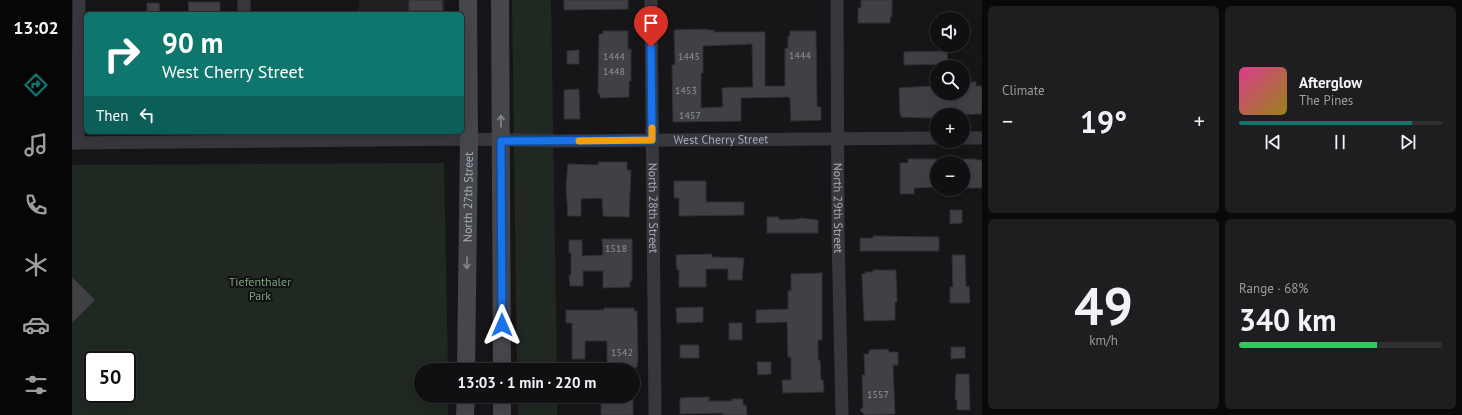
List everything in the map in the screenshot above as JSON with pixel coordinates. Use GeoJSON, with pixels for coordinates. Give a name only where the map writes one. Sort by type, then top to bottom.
{"type":"FeatureCollection","features":[{"type":"Feature","properties":{"kind":"main road","name":"North 27th Street"},"geometry":{"type":"LineString","coordinates":[[466,363],[469,140],[468,0]]}},
{"type":"Feature","properties":{"kind":"main road"},"geometry":{"type":"LineString","coordinates":[[500,0],[502,363]]}},
{"type":"Feature","properties":{"kind":"main road"},"geometry":{"type":"LineString","coordinates":[[466,403],[466,415]]}},
{"type":"Feature","properties":{"kind":"main road"},"geometry":{"type":"LineString","coordinates":[[502,403],[502,415]]}},
{"type":"Feature","properties":{"kind":"street"},"geometry":{"type":"LineString","coordinates":[[75,143],[78,0]]}},
{"type":"Feature","properties":{"kind":"street"},"geometry":{"type":"LineString","coordinates":[[244,0],[244,12]]}},
{"type":"Feature","properties":{"kind":"street","name":"North 28th Street"},"geometry":{"type":"LineString","coordinates":[[651,0],[655,415]]}},
{"type":"Feature","properties":{"kind":"street","name":"North 29th Street"},"geometry":{"type":"LineString","coordinates":[[837,0],[837,140],[842,415]]}},
{"type":"Feature","properties":{"kind":"street","name":"West Cherry Street"},"geometry":{"type":"LineString","coordinates":[[75,143],[246,137],[501,141],[837,140],[930,138]]}},
{"type":"Feature","properties":{"kind":"street"},"geometry":{"type":"LineString","coordinates":[[970,138],[982,138]]}},
{"type":"Feature","properties":{"kind":"shaded area"},"geometry":{"type":"Polygon","coordinates":[[[359,0],[445,0],[445,12],[359,12],[359,0]]]}},
{"type":"Feature","properties":{"kind":"green space"},"geometry":{"type":"Polygon","coordinates":[[[512,0],[551,0],[557,363],[517,363],[512,0]]]}},
{"type":"Feature","properties":{"kind":"green space","name":"Tiefenthaler Park"},"geometry":{"type":"Polygon","coordinates":[[[444,163],[448,363],[414,363],[414,403],[448,403],[448,415],[72,415],[72,165],[444,163]]]}},
{"type":"Feature","properties":{"kind":"green space"},"geometry":{"type":"Polygon","coordinates":[[[518,403],[557,403],[557,415],[518,415],[518,403]]]}},
{"type":"Feature","properties":{"kind":"building"},"geometry":{"type":"Polygon","coordinates":[[[409,0],[442,0],[443,11],[409,11],[409,0]]]}},
{"type":"Feature","properties":{"kind":"building"},"geometry":{"type":"Polygon","coordinates":[[[564,0],[628,0],[628,9],[564,10],[564,0]]]}},
{"type":"Feature","properties":{"kind":"building"},"geometry":{"type":"Polygon","coordinates":[[[861,0],[892,0],[892,17],[890,17],[890,23],[858,23],[858,8],[861,8],[861,0]]]}},
{"type":"Feature","properties":{"kind":"building"},"geometry":{"type":"Polygon","coordinates":[[[188,2],[220,2],[220,12],[189,12],[188,2]]]}},
{"type":"Feature","properties":{"kind":"building"},"geometry":{"type":"Polygon","coordinates":[[[147,3],[159,3],[160,12],[147,12],[147,3]]]}},
{"type":"Feature","properties":{"kind":"building"},"geometry":{"type":"Polygon","coordinates":[[[707,29],[714,30],[714,32],[765,32],[765,86],[785,86],[785,48],[788,48],[788,36],[790,36],[790,31],[816,31],[817,107],[821,107],[821,120],[791,121],[790,98],[788,97],[741,98],[741,121],[673,122],[672,65],[675,65],[674,30],[707,29]],[[752,44],[703,46],[701,108],[723,107],[722,88],[753,87],[752,44]]]}},
{"type":"Feature","properties":{"kind":"building"},"geometry":{"type":"Polygon","coordinates":[[[603,31],[628,31],[628,49],[631,49],[631,81],[629,81],[629,97],[600,98],[600,94],[598,94],[599,34],[603,34],[603,31]]]}},
{"type":"Feature","properties":{"kind":"building"},"geometry":{"type":"Polygon","coordinates":[[[579,50],[579,64],[567,64],[567,51],[579,50]]]}},
{"type":"Feature","properties":{"kind":"building"},"geometry":{"type":"Polygon","coordinates":[[[904,52],[947,52],[948,60],[930,60],[930,64],[904,65],[904,52]]]}},
{"type":"Feature","properties":{"kind":"building"},"geometry":{"type":"Polygon","coordinates":[[[970,82],[976,82],[976,86],[982,86],[982,114],[970,114],[970,108],[930,108],[930,118],[901,117],[899,88],[930,86],[930,100],[970,100],[970,82]]]}},
{"type":"Feature","properties":{"kind":"building"},"geometry":{"type":"Polygon","coordinates":[[[579,89],[580,119],[564,119],[564,90],[579,89]]]}},
{"type":"Feature","properties":{"kind":"building"},"geometry":{"type":"Polygon","coordinates":[[[908,159],[930,159],[930,187],[914,188],[914,194],[900,194],[900,163],[908,163],[908,159]]]}},
{"type":"Feature","properties":{"kind":"building"},"geometry":{"type":"Polygon","coordinates":[[[970,159],[982,160],[982,188],[970,188],[970,159]]]}},
{"type":"Feature","properties":{"kind":"building"},"geometry":{"type":"Polygon","coordinates":[[[598,162],[627,162],[627,170],[631,170],[629,217],[603,216],[602,198],[581,199],[581,216],[568,216],[566,186],[568,164],[598,165],[598,162]]]}},
{"type":"Feature","properties":{"kind":"building"},"geometry":{"type":"Polygon","coordinates":[[[674,181],[706,181],[706,202],[744,202],[744,215],[679,216],[679,198],[674,198],[674,181]]]}},
{"type":"Feature","properties":{"kind":"building"},"geometry":{"type":"Polygon","coordinates":[[[950,210],[962,210],[962,223],[950,224],[950,210]]]}},
{"type":"Feature","properties":{"kind":"building"},"geometry":{"type":"Polygon","coordinates":[[[767,217],[779,217],[779,220],[800,218],[818,220],[818,233],[767,233],[767,217]]]}},
{"type":"Feature","properties":{"kind":"building"},"geometry":{"type":"Polygon","coordinates":[[[873,236],[939,237],[939,251],[860,251],[860,238],[873,238],[873,236]]]}},
{"type":"Feature","properties":{"kind":"building"},"geometry":{"type":"Polygon","coordinates":[[[602,239],[632,239],[632,281],[630,281],[630,287],[603,288],[603,271],[583,271],[583,286],[570,286],[569,275],[571,275],[571,253],[569,253],[569,240],[582,240],[582,256],[603,255],[602,239]]]}},
{"type":"Feature","properties":{"kind":"building"},"geometry":{"type":"Polygon","coordinates":[[[712,254],[712,257],[744,258],[742,280],[728,280],[728,269],[706,269],[706,287],[679,287],[679,270],[677,270],[676,255],[712,254]]]}},
{"type":"Feature","properties":{"kind":"building"},"geometry":{"type":"Polygon","coordinates":[[[952,255],[965,255],[966,287],[969,286],[970,303],[950,303],[950,287],[953,287],[952,255]]]}},
{"type":"Feature","properties":{"kind":"building"},"geometry":{"type":"Polygon","coordinates":[[[873,270],[896,270],[897,302],[895,302],[895,320],[864,321],[862,274],[865,274],[865,272],[873,272],[873,270]]]}},
{"type":"Feature","properties":{"kind":"building"},"geometry":{"type":"Polygon","coordinates":[[[822,273],[822,340],[818,340],[818,360],[820,360],[821,380],[823,380],[824,392],[783,393],[782,380],[791,380],[791,357],[788,357],[787,322],[756,323],[756,310],[788,309],[788,291],[791,291],[791,274],[822,273]]]}},
{"type":"Feature","properties":{"kind":"building"},"geometry":{"type":"Polygon","coordinates":[[[72,277],[95,300],[72,323],[72,277]]]}},
{"type":"Feature","properties":{"kind":"building"},"geometry":{"type":"Polygon","coordinates":[[[703,307],[703,322],[677,323],[676,308],[703,307]]]}},
{"type":"Feature","properties":{"kind":"building"},"geometry":{"type":"Polygon","coordinates":[[[604,308],[634,308],[634,311],[637,311],[638,363],[607,363],[607,341],[585,341],[585,359],[572,359],[572,323],[566,323],[566,310],[604,310],[604,308]]]}},
{"type":"Feature","properties":{"kind":"building"},"geometry":{"type":"Polygon","coordinates":[[[729,323],[742,323],[742,340],[729,340],[729,323]]]}},
{"type":"Feature","properties":{"kind":"building"},"geometry":{"type":"Polygon","coordinates":[[[680,345],[699,345],[699,358],[680,358],[680,345]]]}},
{"type":"Feature","properties":{"kind":"building"},"geometry":{"type":"Polygon","coordinates":[[[951,347],[965,347],[965,358],[951,359],[951,347]]]}},
{"type":"Feature","properties":{"kind":"building"},"geometry":{"type":"Polygon","coordinates":[[[888,349],[889,352],[898,352],[898,365],[893,365],[895,414],[865,415],[860,410],[863,407],[862,375],[865,375],[864,354],[869,354],[869,350],[888,349]]]}},
{"type":"Feature","properties":{"kind":"building"},"geometry":{"type":"Polygon","coordinates":[[[757,362],[771,362],[771,374],[758,375],[757,362]]]}},
{"type":"Feature","properties":{"kind":"building"},"geometry":{"type":"Polygon","coordinates":[[[956,374],[969,374],[970,410],[957,410],[957,400],[955,400],[956,374]]]}},
{"type":"Feature","properties":{"kind":"building"},"geometry":{"type":"Polygon","coordinates":[[[709,397],[709,401],[732,401],[732,399],[743,399],[743,405],[746,405],[747,415],[723,415],[723,413],[680,414],[680,398],[709,397]]]}},
{"type":"Feature","properties":{"kind":"building"},"geometry":{"type":"Polygon","coordinates":[[[601,403],[633,403],[633,415],[601,415],[601,403]]]}},
{"type":"Feature","properties":{"kind":"slow traffic"},"geometry":{"type":"LineString","coordinates":[[579,141],[652,140],[652,128]]}},
{"type":"Feature","properties":{"kind":"route"},"geometry":{"type":"LineString","coordinates":[[502,325],[501,141],[652,140],[651,47]]}}]}
